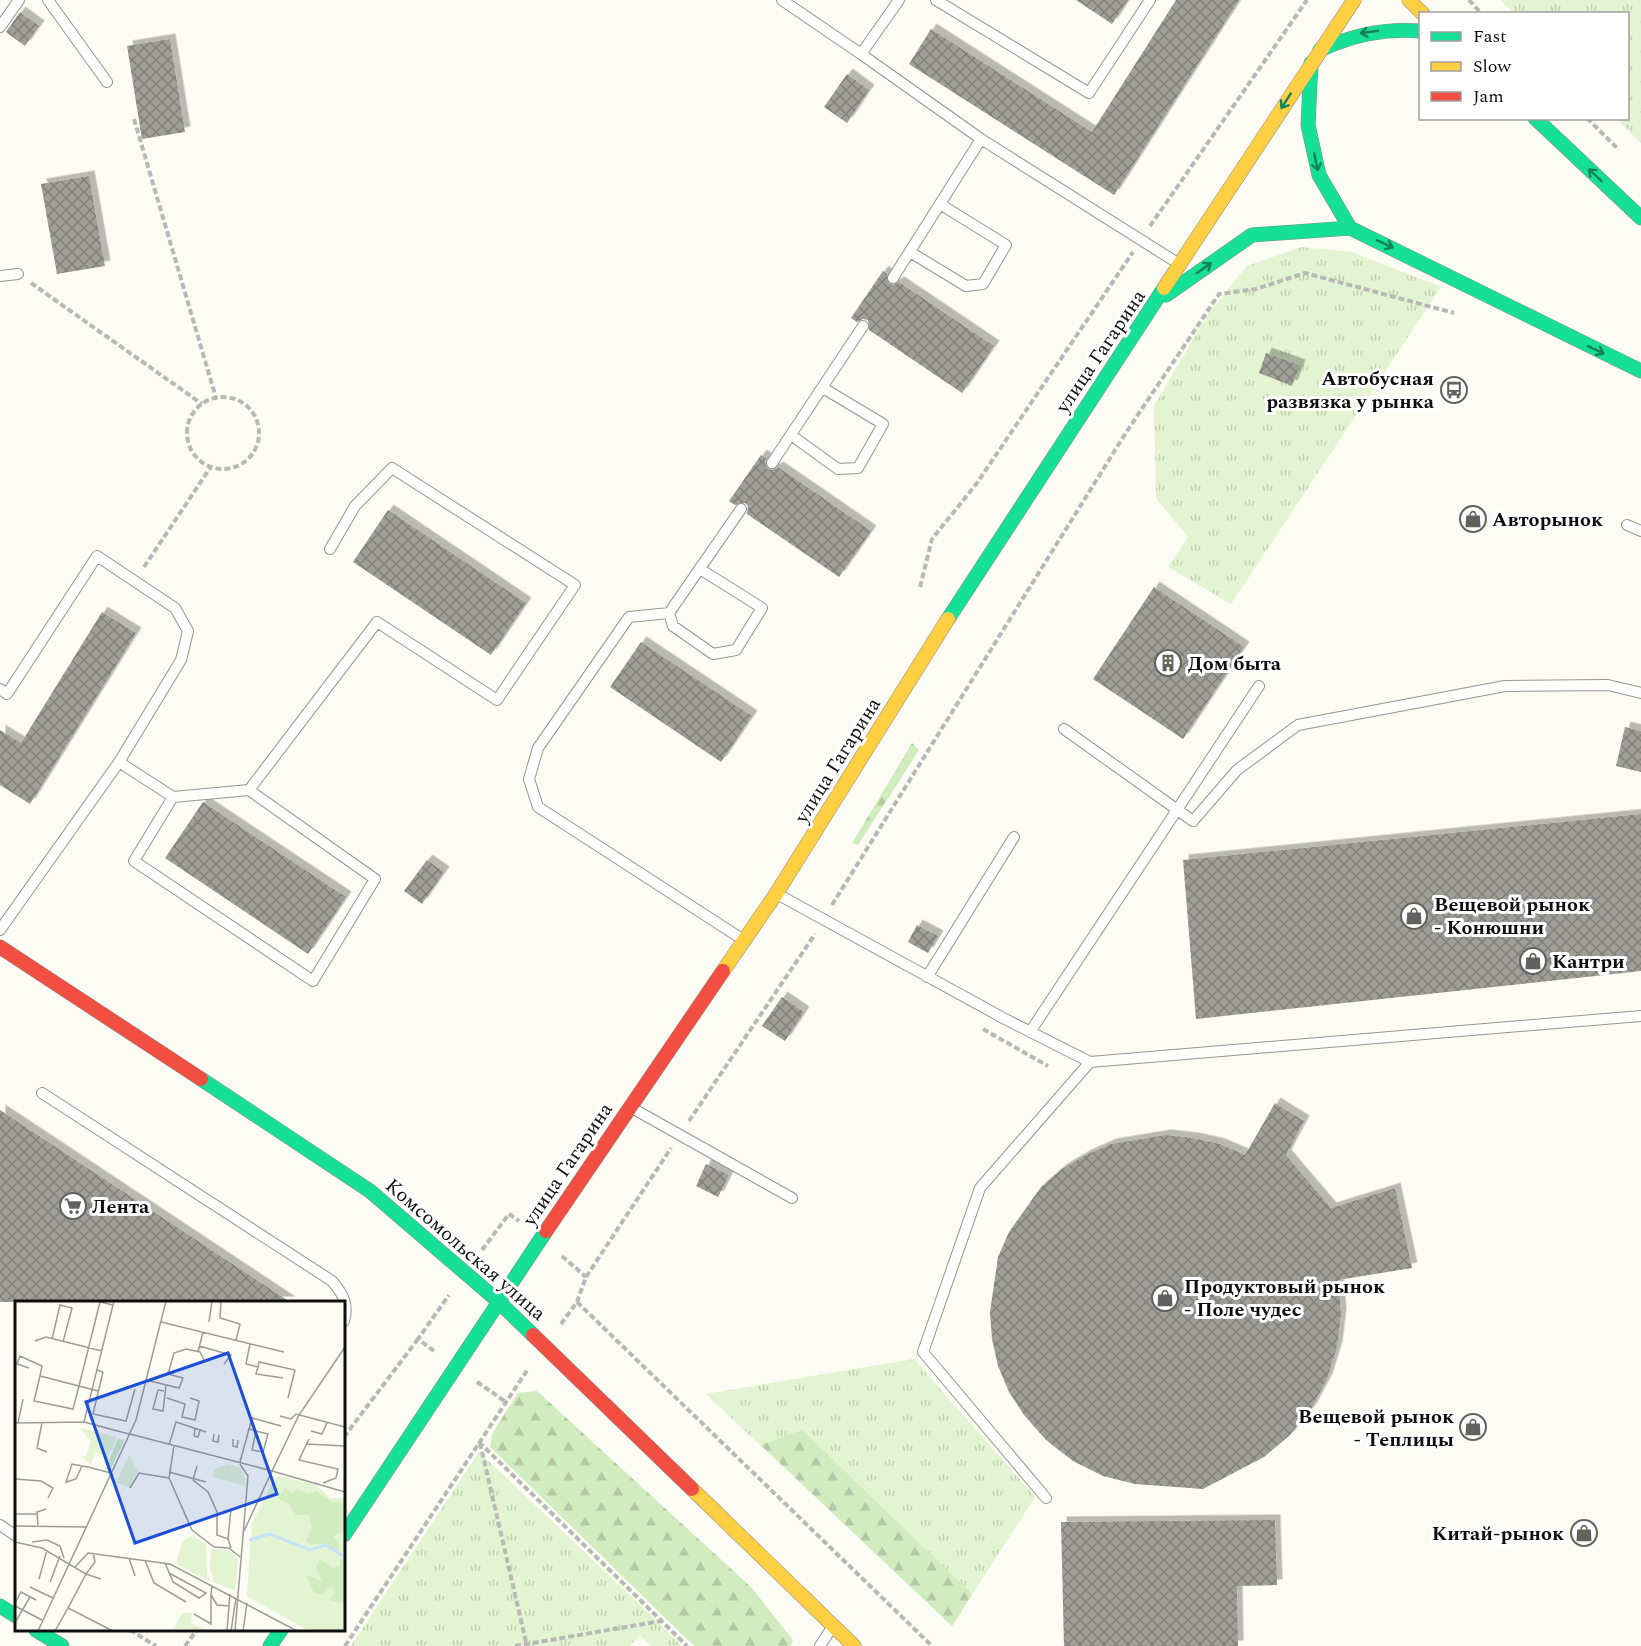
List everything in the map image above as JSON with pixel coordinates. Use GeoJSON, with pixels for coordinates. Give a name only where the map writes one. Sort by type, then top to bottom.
{"type":"FeatureCollection","features":[{"type":"Feature","properties":{"kind":"main road","name":"улица Гагарина"},"geometry":{"type":"LineString","coordinates":[[345,1532],[355,1508],[776,894],[1004,529],[1354,0]]}},
{"type":"Feature","properties":{"kind":"main road"},"geometry":{"type":"LineString","coordinates":[[1408,0],[1421,12]]}},
{"type":"Feature","properties":{"kind":"main road"},"geometry":{"type":"LineString","coordinates":[[1320,50],[1354,34],[1399,28],[1419,31]]}},
{"type":"Feature","properties":{"kind":"main road"},"geometry":{"type":"LineString","coordinates":[[1311,62],[1308,125],[1319,175],[1350,228]]}},
{"type":"Feature","properties":{"kind":"main road"},"geometry":{"type":"LineString","coordinates":[[1537,120],[1641,218]]}},
{"type":"Feature","properties":{"kind":"main road"},"geometry":{"type":"LineString","coordinates":[[1156,302],[1252,235],[1350,228],[1641,371]]}},
{"type":"Feature","properties":{"kind":"main road","name":"Комсомольская улица"},"geometry":{"type":"LineString","coordinates":[[0,947],[370,1191],[498,1301],[545,1345],[854,1646]]}},
{"type":"Feature","properties":{"kind":"main road"},"geometry":{"type":"LineString","coordinates":[[0,1606],[15,1616]]}},
{"type":"Feature","properties":{"kind":"main road"},"geometry":{"type":"LineString","coordinates":[[39,1631],[62,1646]]}},
{"type":"Feature","properties":{"kind":"main road"},"geometry":{"type":"LineString","coordinates":[[270,1646],[280,1631]]}},
{"type":"Feature","properties":{"kind":"lane"},"geometry":{"type":"LineString","coordinates":[[0,27],[19,0]]}},
{"type":"Feature","properties":{"kind":"lane"},"geometry":{"type":"LineString","coordinates":[[48,0],[107,82]]}},
{"type":"Feature","properties":{"kind":"lane"},"geometry":{"type":"LineString","coordinates":[[782,0],[981,139],[1179,264]]}},
{"type":"Feature","properties":{"kind":"lane"},"geometry":{"type":"LineString","coordinates":[[861,54],[899,0]]}},
{"type":"Feature","properties":{"kind":"lane"},"geometry":{"type":"LineString","coordinates":[[936,0],[1089,93],[1150,0]]}},
{"type":"Feature","properties":{"kind":"lane"},"geometry":{"type":"LineString","coordinates":[[893,278],[981,139]]}},
{"type":"Feature","properties":{"kind":"lane"},"geometry":{"type":"LineString","coordinates":[[910,252],[966,286],[983,284],[1006,245],[940,204]]}},
{"type":"Feature","properties":{"kind":"lane"},"geometry":{"type":"LineString","coordinates":[[0,276],[18,274]]}},
{"type":"Feature","properties":{"kind":"lane"},"geometry":{"type":"LineString","coordinates":[[772,463],[863,326]]}},
{"type":"Feature","properties":{"kind":"lane"},"geometry":{"type":"LineString","coordinates":[[791,435],[838,469],[858,468],[883,424],[823,388]]}},
{"type":"Feature","properties":{"kind":"lane"},"geometry":{"type":"LineString","coordinates":[[249,790],[378,622],[497,700],[575,585],[392,468],[354,506],[330,549]]}},
{"type":"Feature","properties":{"kind":"lane"},"geometry":{"type":"LineString","coordinates":[[741,510],[669,613],[629,617],[538,748],[529,779],[538,807],[744,940]]}},
{"type":"Feature","properties":{"kind":"lane"},"geometry":{"type":"LineString","coordinates":[[1627,525],[1641,531]]}},
{"type":"Feature","properties":{"kind":"lane"},"geometry":{"type":"LineString","coordinates":[[0,689],[7,694],[97,556],[175,608],[188,631],[181,660],[119,762],[0,930]]}},
{"type":"Feature","properties":{"kind":"lane"},"geometry":{"type":"LineString","coordinates":[[669,613],[673,626],[713,654],[736,650],[762,608],[700,569]]}},
{"type":"Feature","properties":{"kind":"lane"},"geometry":{"type":"LineString","coordinates":[[1064,729],[1193,821],[1237,770],[1298,725],[1505,686],[1608,685],[1641,693]]}},
{"type":"Feature","properties":{"kind":"lane"},"geometry":{"type":"LineString","coordinates":[[1030,1032],[1259,686]]}},
{"type":"Feature","properties":{"kind":"lane"},"geometry":{"type":"LineString","coordinates":[[119,762],[173,797],[249,790],[375,879],[313,981],[134,861],[173,797]]}},
{"type":"Feature","properties":{"kind":"lane"},"geometry":{"type":"LineString","coordinates":[[927,977],[1014,837]]}},
{"type":"Feature","properties":{"kind":"lane"},"geometry":{"type":"LineString","coordinates":[[776,894],[927,977],[1090,1062],[1641,1016]]}},
{"type":"Feature","properties":{"kind":"lane"},"geometry":{"type":"LineString","coordinates":[[1046,1498],[923,1352],[980,1188],[1090,1062]]}},
{"type":"Feature","properties":{"kind":"lane"},"geometry":{"type":"LineString","coordinates":[[42,1093],[332,1281],[344,1295],[347,1312],[345,1318]]}},
{"type":"Feature","properties":{"kind":"lane"},"geometry":{"type":"LineString","coordinates":[[629,1106],[792,1198]]}},
{"type":"Feature","properties":{"kind":"lane"},"geometry":{"type":"LineString","coordinates":[[0,1525],[15,1535]]}},
{"type":"Feature","properties":{"kind":"lane"},"geometry":{"type":"LineString","coordinates":[[820,1646],[833,1626]]}},
{"type":"Feature","properties":{"kind":"path"},"geometry":{"type":"LineString","coordinates":[[920,587],[932,539],[977,483],[1141,240],[1308,0]]}},
{"type":"Feature","properties":{"kind":"path"},"geometry":{"type":"LineString","coordinates":[[1469,0],[1480,12]]}},
{"type":"Feature","properties":{"kind":"path"},"geometry":{"type":"LineString","coordinates":[[134,119],[216,398]]}},
{"type":"Feature","properties":{"kind":"path"},"geometry":{"type":"LineString","coordinates":[[1589,120],[1619,150]]}},
{"type":"Feature","properties":{"kind":"path"},"geometry":{"type":"LineString","coordinates":[[345,1646],[479,1442],[577,1302],[586,1277],[814,934],[1127,431],[1219,294],[1256,289],[1305,273],[1460,316]]}},
{"type":"Feature","properties":{"kind":"path"},"geometry":{"type":"LineString","coordinates":[[18,274],[202,404]]}},
{"type":"Feature","properties":{"kind":"path"},"geometry":{"type":"LineString","coordinates":[[216,398],[232,398],[242,402],[252,411],[260,433],[255,450],[243,464],[232,468],[210,468],[198,460],[187,439],[191,416],[202,404],[216,398]]}},
{"type":"Feature","properties":{"kind":"path"},"geometry":{"type":"LineString","coordinates":[[136,580],[210,468]]}},
{"type":"Feature","properties":{"kind":"path"},"geometry":{"type":"LineString","coordinates":[[814,934],[824,940]]}},
{"type":"Feature","properties":{"kind":"path"},"geometry":{"type":"LineString","coordinates":[[977,1026],[1048,1066]]}},
{"type":"Feature","properties":{"kind":"path"},"geometry":{"type":"LineString","coordinates":[[577,1302],[932,1646]]}},
{"type":"Feature","properties":{"kind":"path"},"geometry":{"type":"LineString","coordinates":[[345,1436],[418,1339]]}},
{"type":"Feature","properties":{"kind":"path"},"geometry":{"type":"LineString","coordinates":[[479,1442],[687,1646]]}},
{"type":"Feature","properties":{"kind":"path"},"geometry":{"type":"LineString","coordinates":[[479,1442],[527,1645]]}},
{"type":"Feature","properties":{"kind":"path"},"geometry":{"type":"LineString","coordinates":[[515,1646],[661,1621]]}},
{"type":"Feature","properties":{"kind":"path"},"geometry":{"type":"LineString","coordinates":[[133,1631],[156,1646]]}},
{"type":"Feature","properties":{"kind":"path"},"geometry":{"type":"LineString","coordinates":[[185,1646],[196,1631]]}},
{"type":"Feature","properties":{"kind":"green space"},"geometry":{"type":"Polygon","coordinates":[[[1500,0],[1641,0],[1641,143],[1618,120],[1629,120],[1629,12],[1513,12],[1500,0]]]}},
{"type":"Feature","properties":{"kind":"green space"},"geometry":{"type":"Polygon","coordinates":[[[1301,247],[1352,252],[1441,287],[1231,604],[1168,567],[1188,537],[1156,498],[1154,406],[1208,314],[1247,266],[1301,247]]]}},
{"type":"Feature","properties":{"kind":"green space"},"geometry":{"type":"Polygon","coordinates":[[[912,743],[919,750],[858,845],[852,843],[912,743]]]}},
{"type":"Feature","properties":{"kind":"green space"},"geometry":{"type":"Polygon","coordinates":[[[914,1359],[1035,1497],[952,1626],[706,1394],[914,1359]]]}},
{"type":"Feature","properties":{"kind":"green space"},"geometry":{"type":"Polygon","coordinates":[[[537,1391],[751,1587],[793,1640],[791,1646],[694,1646],[490,1447],[492,1434],[518,1393],[537,1391]]]}},
{"type":"Feature","properties":{"kind":"green space"},"geometry":{"type":"Polygon","coordinates":[[[802,1430],[972,1594],[952,1626],[761,1445],[802,1430]]]}},
{"type":"Feature","properties":{"kind":"green space"},"geometry":{"type":"Polygon","coordinates":[[[479,1452],[682,1646],[651,1646],[640,1635],[630,1646],[351,1646],[479,1452]]]}},
{"type":"Feature","properties":{"kind":"building"},"geometry":{"type":"Polygon","coordinates":[[[1076,0],[1128,0],[1112,24],[1076,0]]]}},
{"type":"Feature","properties":{"kind":"building"},"geometry":{"type":"Polygon","coordinates":[[[1176,0],[1239,0],[1114,195],[909,64],[931,29],[1092,132],[1176,0]]]}},
{"type":"Feature","properties":{"kind":"building"},"geometry":{"type":"Polygon","coordinates":[[[20,12],[39,26],[25,46],[6,32],[20,12]]]}},
{"type":"Feature","properties":{"kind":"building"},"geometry":{"type":"Polygon","coordinates":[[[170,39],[185,132],[142,139],[127,46],[170,39]]]}},
{"type":"Feature","properties":{"kind":"building"},"geometry":{"type":"Polygon","coordinates":[[[847,74],[869,90],[847,123],[824,107],[847,74]]]}},
{"type":"Feature","properties":{"kind":"building"},"geometry":{"type":"Polygon","coordinates":[[[89,176],[105,266],[57,274],[41,184],[89,176]]]}},
{"type":"Feature","properties":{"kind":"building"},"geometry":{"type":"Polygon","coordinates":[[[883,271],[887,274],[889,284],[899,282],[994,346],[962,393],[869,330],[868,320],[863,319],[857,322],[851,318],[883,271]]]}},
{"type":"Feature","properties":{"kind":"building"},"geometry":{"type":"Polygon","coordinates":[[[1266,353],[1300,365],[1292,386],[1259,373],[1266,353]]]}},
{"type":"Feature","properties":{"kind":"building"},"geometry":{"type":"Polygon","coordinates":[[[761,455],[766,458],[767,469],[772,470],[778,467],[871,531],[839,577],[747,514],[748,506],[745,503],[735,505],[729,501],[761,455]]]}},
{"type":"Feature","properties":{"kind":"building"},"geometry":{"type":"Polygon","coordinates":[[[388,510],[526,603],[491,655],[353,562],[388,510]]]}},
{"type":"Feature","properties":{"kind":"building","name":"Дом быта"},"geometry":{"type":"Polygon","coordinates":[[[1154,587],[1244,647],[1183,739],[1093,679],[1154,587]]]}},
{"type":"Feature","properties":{"kind":"building"},"geometry":{"type":"Polygon","coordinates":[[[102,612],[136,633],[30,804],[0,785],[0,730],[21,743],[102,612]]]}},
{"type":"Feature","properties":{"kind":"building"},"geometry":{"type":"Polygon","coordinates":[[[641,642],[752,716],[721,762],[610,687],[641,642]]]}},
{"type":"Feature","properties":{"kind":"building"},"geometry":{"type":"Polygon","coordinates":[[[1625,727],[1641,731],[1641,772],[1616,766],[1625,727]]]}},
{"type":"Feature","properties":{"kind":"building"},"geometry":{"type":"Polygon","coordinates":[[[203,802],[346,897],[308,954],[165,858],[203,802]]]}},
{"type":"Feature","properties":{"kind":"building","name":"Вещевой рынок - Конюшни"},"geometry":{"type":"Polygon","coordinates":[[[1641,814],[1641,971],[1196,1019],[1183,860],[1641,814]]]}},
{"type":"Feature","properties":{"kind":"building"},"geometry":{"type":"Polygon","coordinates":[[[427,860],[444,872],[422,904],[404,891],[427,860]]]}},
{"type":"Feature","properties":{"kind":"building"},"geometry":{"type":"Polygon","coordinates":[[[917,925],[938,936],[928,953],[908,942],[917,925]]]}},
{"type":"Feature","properties":{"kind":"building"},"geometry":{"type":"Polygon","coordinates":[[[782,997],[804,1012],[785,1041],[762,1026],[782,997]]]}},
{"type":"Feature","properties":{"kind":"building","name":"Продуктовый рынок - Поле чудес"},"geometry":{"type":"Polygon","coordinates":[[[1275,1103],[1304,1121],[1286,1155],[1331,1208],[1395,1188],[1412,1268],[1338,1280],[1341,1314],[1337,1347],[1327,1379],[1311,1409],[1290,1435],[1264,1457],[1203,1489],[1135,1484],[1103,1476],[1073,1461],[1046,1440],[1024,1415],[1009,1392],[998,1366],[992,1339],[990,1312],[998,1257],[1009,1232],[1041,1187],[1062,1169],[1086,1155],[1111,1144],[1165,1135],[1220,1144],[1245,1155],[1275,1103]]]}},
{"type":"Feature","properties":{"kind":"building","name":"Лента"},"geometry":{"type":"Polygon","coordinates":[[[0,1110],[288,1301],[15,1301],[0,1302],[0,1110]]]}},
{"type":"Feature","properties":{"kind":"building"},"geometry":{"type":"Polygon","coordinates":[[[706,1164],[729,1175],[718,1197],[696,1186],[706,1164]]]}},
{"type":"Feature","properties":{"kind":"building"},"geometry":{"type":"Polygon","coordinates":[[[1275,1520],[1277,1585],[1237,1586],[1238,1646],[1064,1646],[1061,1522],[1275,1520]]]}},
{"type":"Feature","properties":{"kind":"traffic: fast"},"geometry":{"type":"LineString","coordinates":[[1320,50],[1344,40],[1369,34],[1419,31]]}},
{"type":"Feature","properties":{"kind":"traffic: fast"},"geometry":{"type":"LineString","coordinates":[[1311,63],[1308,125],[1319,175],[1350,228]]}},
{"type":"Feature","properties":{"kind":"traffic: fast"},"geometry":{"type":"LineString","coordinates":[[1537,120],[1641,218]]}},
{"type":"Feature","properties":{"kind":"traffic: fast"},"geometry":{"type":"LineString","coordinates":[[1166,295],[1252,235],[1350,228],[1641,371]]}},
{"type":"Feature","properties":{"kind":"traffic: fast"},"geometry":{"type":"LineString","coordinates":[[948,619],[1164,288]]}},
{"type":"Feature","properties":{"kind":"traffic: fast"},"geometry":{"type":"LineString","coordinates":[[201,1079],[370,1191],[498,1301],[533,1335]]}},
{"type":"Feature","properties":{"kind":"traffic: fast"},"geometry":{"type":"LineString","coordinates":[[345,1533],[546,1231]]}},
{"type":"Feature","properties":{"kind":"traffic: fast"},"geometry":{"type":"LineString","coordinates":[[0,1606],[15,1615]]}},
{"type":"Feature","properties":{"kind":"traffic: fast"},"geometry":{"type":"LineString","coordinates":[[38,1631],[62,1646]]}},
{"type":"Feature","properties":{"kind":"traffic: fast"},"geometry":{"type":"LineString","coordinates":[[270,1646],[280,1631]]}},
{"type":"Feature","properties":{"kind":"traffic: slow"},"geometry":{"type":"LineString","coordinates":[[1164,288],[1354,0]]}},
{"type":"Feature","properties":{"kind":"traffic: slow"},"geometry":{"type":"LineString","coordinates":[[1409,0],[1421,12]]}},
{"type":"Feature","properties":{"kind":"traffic: slow"},"geometry":{"type":"LineString","coordinates":[[723,971],[776,894],[948,619]]}},
{"type":"Feature","properties":{"kind":"traffic: slow"},"geometry":{"type":"LineString","coordinates":[[692,1489],[854,1646]]}},
{"type":"Feature","properties":{"kind":"traffic: jam"},"geometry":{"type":"LineString","coordinates":[[0,947],[201,1079]]}},
{"type":"Feature","properties":{"kind":"traffic: jam"},"geometry":{"type":"LineString","coordinates":[[546,1231],[723,971]]}},
{"type":"Feature","properties":{"kind":"traffic: jam"},"geometry":{"type":"LineString","coordinates":[[533,1335],[692,1489]]}},
{"type":"Feature","properties":{"kind":"place","name":"Автобусная развязка у рынка"},"geometry":{"type":"Point","coordinates":[1454,390]}},
{"type":"Feature","properties":{"kind":"place","name":"Авторынок"},"geometry":{"type":"Point","coordinates":[1473,519]}},
{"type":"Feature","properties":{"kind":"place","name":"Дом быта"},"geometry":{"type":"Point","coordinates":[1168,663]}},
{"type":"Feature","properties":{"kind":"place","name":"Вещевой рынок - Конюшни"},"geometry":{"type":"Point","coordinates":[1414,916]}},
{"type":"Feature","properties":{"kind":"place","name":"Кантри"},"geometry":{"type":"Point","coordinates":[1533,961]}},
{"type":"Feature","properties":{"kind":"place","name":"Лента"},"geometry":{"type":"Point","coordinates":[73,1206]}},
{"type":"Feature","properties":{"kind":"place","name":"Продуктовый рынок - Поле чудес"},"geometry":{"type":"Point","coordinates":[1165,1298]}},
{"type":"Feature","properties":{"kind":"place","name":"Вещевой рынок - Теплицы"},"geometry":{"type":"Point","coordinates":[1473,1427]}},
{"type":"Feature","properties":{"kind":"place","name":"Китай-рынок"},"geometry":{"type":"Point","coordinates":[1584,1533]}}]}
